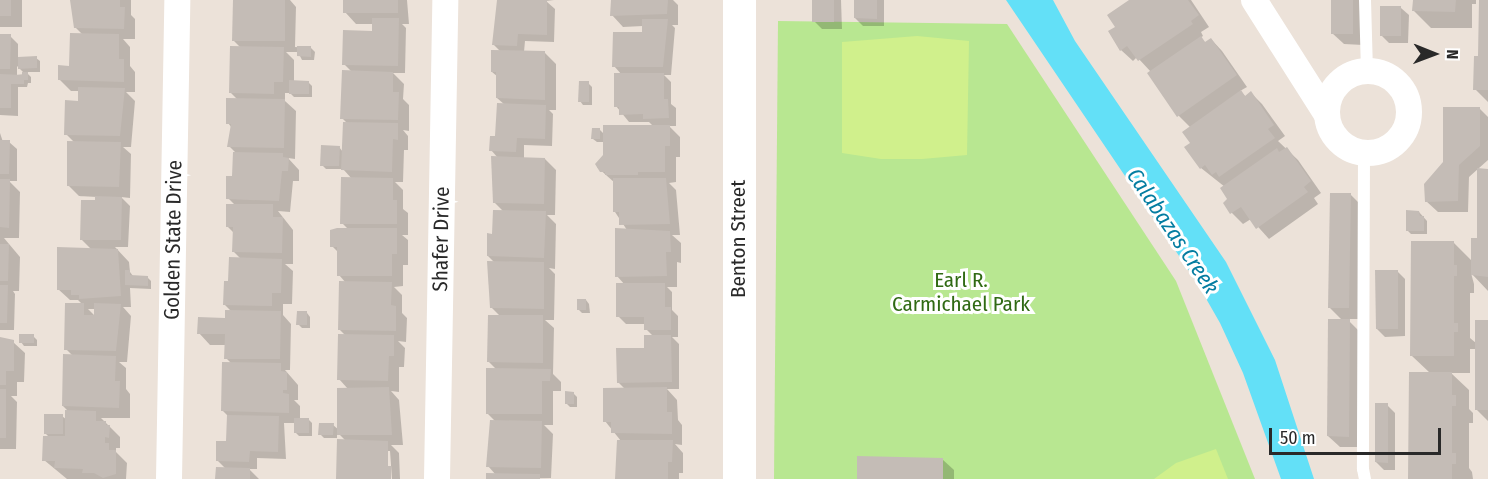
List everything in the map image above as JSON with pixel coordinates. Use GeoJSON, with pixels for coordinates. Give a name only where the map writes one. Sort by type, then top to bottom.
{"type":"FeatureCollection","features":[{"type":"Feature","properties":{"kind":"main road","name":"Benton Street"},"geometry":{"type":"LineString","coordinates":[[739,0],[739,479]]}},
{"type":"Feature","properties":{"kind":"street","name":"Golden State Drive"},"geometry":{"type":"LineString","coordinates":[[170,479],[177,0]]}},
{"type":"Feature","properties":{"kind":"street","name":"Shafer Drive"},"geometry":{"type":"LineString","coordinates":[[437,479],[445,0]]}},
{"type":"Feature","properties":{"kind":"street"},"geometry":{"type":"LineString","coordinates":[[1254,0],[1327,115],[1335,136],[1353,150],[1364,153],[1377,152],[1393,145],[1405,131],[1409,119],[1407,101],[1399,85],[1379,72],[1367,71],[1354,73],[1342,80],[1334,90],[1327,115]]}},
{"type":"Feature","properties":{"kind":"lane"},"geometry":{"type":"LineString","coordinates":[[1365,0],[1367,71]]}},
{"type":"Feature","properties":{"kind":"lane"},"geometry":{"type":"LineString","coordinates":[[1364,153],[1363,469],[1365,479]]}},
{"type":"Feature","properties":{"kind":"green space","name":"Earl R. Carmichael Park"},"geometry":{"type":"Polygon","coordinates":[[[778,21],[1007,24],[1176,281],[1255,479],[774,479],[778,21]]]}},
{"type":"Feature","properties":{"kind":"green space"},"geometry":{"type":"Polygon","coordinates":[[[917,36],[969,41],[967,155],[922,159],[881,159],[842,153],[842,42],[917,36]]]}},
{"type":"Feature","properties":{"kind":"green space"},"geometry":{"type":"Polygon","coordinates":[[[1216,449],[1228,479],[1154,479],[1176,463],[1216,449]]]}},
{"type":"Feature","properties":{"kind":"water","name":"Calabazas Creek"},"geometry":{"type":"Polygon","coordinates":[[[1006,0],[1053,0],[1075,41],[1226,262],[1275,360],[1314,479],[1281,479],[1243,373],[1220,323],[1196,281],[1006,0]]]}},
{"type":"Feature","properties":{"kind":"building"},"geometry":{"type":"Polygon","coordinates":[[[0,0],[11,0],[11,16],[0,16],[0,0]]]}},
{"type":"Feature","properties":{"kind":"building"},"geometry":{"type":"Polygon","coordinates":[[[70,0],[120,0],[120,7],[125,7],[124,29],[74,28],[70,0]]]}},
{"type":"Feature","properties":{"kind":"building"},"geometry":{"type":"Polygon","coordinates":[[[233,0],[285,0],[285,41],[232,41],[233,0]]]}},
{"type":"Feature","properties":{"kind":"building"},"geometry":{"type":"Polygon","coordinates":[[[343,0],[398,0],[398,13],[343,13],[343,0]]]}},
{"type":"Feature","properties":{"kind":"building"},"geometry":{"type":"Polygon","coordinates":[[[497,0],[547,0],[547,35],[518,34],[517,46],[492,45],[497,0]]]}},
{"type":"Feature","properties":{"kind":"building"},"geometry":{"type":"Polygon","coordinates":[[[611,0],[668,0],[667,14],[610,16],[611,0]]]}},
{"type":"Feature","properties":{"kind":"building"},"geometry":{"type":"Polygon","coordinates":[[[812,0],[834,0],[834,22],[812,22],[812,0]]]}},
{"type":"Feature","properties":{"kind":"building"},"geometry":{"type":"Polygon","coordinates":[[[854,0],[877,0],[877,19],[854,18],[854,0]]]}},
{"type":"Feature","properties":{"kind":"building"},"geometry":{"type":"Polygon","coordinates":[[[1129,0],[1188,0],[1199,15],[1191,21],[1193,24],[1138,61],[1127,46],[1120,51],[1108,31],[1115,27],[1107,15],[1129,0]]]}},
{"type":"Feature","properties":{"kind":"building"},"geometry":{"type":"Polygon","coordinates":[[[1331,0],[1353,0],[1353,34],[1331,34],[1331,0]]]}},
{"type":"Feature","properties":{"kind":"building"},"geometry":{"type":"Polygon","coordinates":[[[1413,0],[1456,0],[1455,12],[1412,11],[1413,0]]]}},
{"type":"Feature","properties":{"kind":"building"},"geometry":{"type":"Polygon","coordinates":[[[1479,0],[1488,0],[1488,90],[1473,90],[1474,56],[1478,56],[1479,0]]]}},
{"type":"Feature","properties":{"kind":"building"},"geometry":{"type":"Polygon","coordinates":[[[1380,6],[1401,6],[1401,36],[1380,36],[1380,6]]]}},
{"type":"Feature","properties":{"kind":"building"},"geometry":{"type":"Polygon","coordinates":[[[372,18],[399,18],[398,66],[342,65],[343,30],[372,31],[372,18]]]}},
{"type":"Feature","properties":{"kind":"building"},"geometry":{"type":"Polygon","coordinates":[[[642,19],[668,19],[663,67],[612,67],[613,32],[642,32],[642,19]]]}},
{"type":"Feature","properties":{"kind":"building"},"geometry":{"type":"Polygon","coordinates":[[[70,33],[119,34],[119,59],[124,59],[124,82],[58,80],[58,65],[69,66],[70,33]]]}},
{"type":"Feature","properties":{"kind":"building"},"geometry":{"type":"Polygon","coordinates":[[[0,34],[11,34],[10,69],[0,69],[0,34]]]}},
{"type":"Feature","properties":{"kind":"building"},"geometry":{"type":"Polygon","coordinates":[[[1201,36],[1205,42],[1211,38],[1237,75],[1177,117],[1147,73],[1201,36]]]}},
{"type":"Feature","properties":{"kind":"building"},"geometry":{"type":"Polygon","coordinates":[[[230,46],[284,47],[283,82],[274,82],[274,94],[229,93],[230,46]]]}},
{"type":"Feature","properties":{"kind":"building"},"geometry":{"type":"Polygon","coordinates":[[[297,46],[311,46],[311,57],[297,56],[297,46]]]}},
{"type":"Feature","properties":{"kind":"building"},"geometry":{"type":"Polygon","coordinates":[[[491,50],[545,51],[545,100],[496,98],[496,72],[491,72],[491,50]]]}},
{"type":"Feature","properties":{"kind":"building"},"geometry":{"type":"Polygon","coordinates":[[[37,56],[37,68],[18,69],[18,57],[37,56]]]}},
{"type":"Feature","properties":{"kind":"building"},"geometry":{"type":"Polygon","coordinates":[[[342,70],[393,72],[393,92],[399,92],[398,120],[340,119],[342,70]]]}},
{"type":"Feature","properties":{"kind":"building"},"geometry":{"type":"Polygon","coordinates":[[[22,72],[28,72],[28,80],[24,80],[24,84],[11,84],[11,108],[0,108],[0,74],[22,75],[22,72]]]}},
{"type":"Feature","properties":{"kind":"building"},"geometry":{"type":"Polygon","coordinates":[[[614,73],[664,73],[664,99],[668,99],[669,118],[643,119],[643,114],[619,115],[619,107],[614,107],[614,73]]]}},
{"type":"Feature","properties":{"kind":"building"},"geometry":{"type":"Polygon","coordinates":[[[289,80],[309,81],[309,94],[289,94],[289,80]]]}},
{"type":"Feature","properties":{"kind":"building"},"geometry":{"type":"Polygon","coordinates":[[[579,81],[589,81],[589,102],[578,102],[579,81]]]}},
{"type":"Feature","properties":{"kind":"building"},"geometry":{"type":"Polygon","coordinates":[[[78,87],[125,88],[120,136],[64,135],[65,100],[78,101],[78,87]]]}},
{"type":"Feature","properties":{"kind":"building"},"geometry":{"type":"Polygon","coordinates":[[[1241,90],[1245,96],[1251,91],[1274,125],[1268,129],[1275,138],[1219,177],[1216,172],[1212,175],[1205,165],[1200,169],[1184,147],[1190,143],[1182,132],[1241,90]]]}},
{"type":"Feature","properties":{"kind":"building"},"geometry":{"type":"Polygon","coordinates":[[[226,98],[285,99],[284,148],[227,147],[231,124],[226,124],[226,98]]]}},
{"type":"Feature","properties":{"kind":"building"},"geometry":{"type":"Polygon","coordinates":[[[497,103],[546,105],[545,139],[517,138],[516,152],[489,151],[490,136],[495,136],[497,103]]]}},
{"type":"Feature","properties":{"kind":"building"},"geometry":{"type":"Polygon","coordinates":[[[1443,107],[1480,107],[1480,146],[1459,165],[1458,201],[1425,202],[1424,184],[1443,162],[1443,107]]]}},
{"type":"Feature","properties":{"kind":"building"},"geometry":{"type":"Polygon","coordinates":[[[343,122],[398,123],[398,140],[393,139],[392,172],[341,170],[343,122]]]}},
{"type":"Feature","properties":{"kind":"building"},"geometry":{"type":"Polygon","coordinates":[[[603,125],[670,125],[670,146],[665,146],[665,172],[605,175],[605,172],[600,172],[595,164],[603,155],[603,125]]]}},
{"type":"Feature","properties":{"kind":"building"},"geometry":{"type":"Polygon","coordinates":[[[592,128],[600,128],[600,139],[591,139],[592,128]]]}},
{"type":"Feature","properties":{"kind":"building"},"geometry":{"type":"Polygon","coordinates":[[[0,140],[10,140],[9,174],[0,174],[0,140]]]}},
{"type":"Feature","properties":{"kind":"building"},"geometry":{"type":"Polygon","coordinates":[[[67,141],[121,142],[119,187],[67,186],[67,141]]]}},
{"type":"Feature","properties":{"kind":"building"},"geometry":{"type":"Polygon","coordinates":[[[321,145],[340,146],[339,166],[320,166],[321,145]]]}},
{"type":"Feature","properties":{"kind":"building"},"geometry":{"type":"Polygon","coordinates":[[[1287,147],[1311,181],[1304,187],[1308,192],[1256,229],[1241,207],[1230,214],[1223,203],[1227,199],[1220,188],[1277,148],[1279,152],[1287,147]]]}},
{"type":"Feature","properties":{"kind":"building"},"geometry":{"type":"Polygon","coordinates":[[[233,152],[283,153],[283,157],[289,158],[288,171],[282,171],[279,201],[226,199],[226,176],[232,176],[233,152]]]}},
{"type":"Feature","properties":{"kind":"building"},"geometry":{"type":"Polygon","coordinates":[[[491,156],[545,158],[544,204],[493,203],[491,156]]]}},
{"type":"Feature","properties":{"kind":"building"},"geometry":{"type":"Polygon","coordinates":[[[1477,168],[1488,169],[1488,277],[1471,275],[1471,238],[1477,238],[1477,168]]]}},
{"type":"Feature","properties":{"kind":"building"},"geometry":{"type":"Polygon","coordinates":[[[341,177],[393,178],[393,200],[397,200],[397,224],[340,224],[341,177]]]}},
{"type":"Feature","properties":{"kind":"building"},"geometry":{"type":"Polygon","coordinates":[[[613,178],[666,178],[670,224],[619,225],[619,212],[613,212],[613,178]]]}},
{"type":"Feature","properties":{"kind":"building"},"geometry":{"type":"Polygon","coordinates":[[[0,179],[10,179],[9,228],[0,227],[0,179]]]}},
{"type":"Feature","properties":{"kind":"building"},"geometry":{"type":"Polygon","coordinates":[[[1330,193],[1351,193],[1349,308],[1328,308],[1330,193]]]}},
{"type":"Feature","properties":{"kind":"building"},"geometry":{"type":"Polygon","coordinates":[[[95,196],[122,197],[121,240],[80,240],[81,200],[95,200],[95,196]]]}},
{"type":"Feature","properties":{"kind":"building"},"geometry":{"type":"Polygon","coordinates":[[[226,204],[273,204],[273,217],[283,217],[282,253],[232,252],[233,227],[226,227],[226,204]]]}},
{"type":"Feature","properties":{"kind":"building"},"geometry":{"type":"Polygon","coordinates":[[[493,210],[546,211],[544,258],[487,256],[487,233],[492,234],[493,210]]]}},
{"type":"Feature","properties":{"kind":"building"},"geometry":{"type":"Polygon","coordinates":[[[1406,210],[1419,211],[1420,216],[1424,216],[1424,231],[1406,231],[1406,210]]]}},
{"type":"Feature","properties":{"kind":"building"},"geometry":{"type":"Polygon","coordinates":[[[397,228],[397,254],[392,254],[392,276],[337,276],[337,247],[330,247],[330,230],[397,228]]]}},
{"type":"Feature","properties":{"kind":"building"},"geometry":{"type":"Polygon","coordinates":[[[615,228],[670,231],[671,252],[666,252],[667,276],[615,277],[615,228]]]}},
{"type":"Feature","properties":{"kind":"building"},"geometry":{"type":"Polygon","coordinates":[[[1411,241],[1454,241],[1454,265],[1457,265],[1457,276],[1454,276],[1454,323],[1458,323],[1458,332],[1454,332],[1454,356],[1410,356],[1411,241]]]}},
{"type":"Feature","properties":{"kind":"building"},"geometry":{"type":"Polygon","coordinates":[[[0,244],[9,244],[8,281],[0,281],[0,244]]]}},
{"type":"Feature","properties":{"kind":"building"},"geometry":{"type":"Polygon","coordinates":[[[57,247],[118,249],[121,296],[79,299],[79,295],[71,295],[71,290],[57,290],[57,247]]]}},
{"type":"Feature","properties":{"kind":"building"},"geometry":{"type":"Polygon","coordinates":[[[229,257],[282,259],[281,293],[272,293],[272,306],[223,305],[224,281],[228,281],[229,257]]]}},
{"type":"Feature","properties":{"kind":"building"},"geometry":{"type":"Polygon","coordinates":[[[487,261],[544,262],[544,309],[490,308],[487,261]]]}},
{"type":"Feature","properties":{"kind":"building"},"geometry":{"type":"Polygon","coordinates":[[[125,270],[130,270],[130,275],[148,276],[148,286],[125,285],[125,270]]]}},
{"type":"Feature","properties":{"kind":"building"},"geometry":{"type":"Polygon","coordinates":[[[1375,270],[1398,270],[1398,329],[1376,329],[1375,270]]]}},
{"type":"Feature","properties":{"kind":"building"},"geometry":{"type":"Polygon","coordinates":[[[339,281],[392,282],[391,305],[396,306],[396,331],[338,330],[339,281]]]}},
{"type":"Feature","properties":{"kind":"building"},"geometry":{"type":"Polygon","coordinates":[[[616,283],[665,283],[665,307],[671,307],[671,330],[644,330],[644,317],[616,317],[616,283]]]}},
{"type":"Feature","properties":{"kind":"building"},"geometry":{"type":"Polygon","coordinates":[[[0,285],[8,285],[7,323],[0,323],[0,285]]]}},
{"type":"Feature","properties":{"kind":"building"},"geometry":{"type":"Polygon","coordinates":[[[577,299],[586,299],[586,310],[577,310],[577,299]]]}},
{"type":"Feature","properties":{"kind":"building"},"geometry":{"type":"Polygon","coordinates":[[[65,303],[84,303],[84,315],[94,315],[94,303],[121,304],[116,351],[64,350],[65,303]]]}},
{"type":"Feature","properties":{"kind":"building"},"geometry":{"type":"Polygon","coordinates":[[[225,310],[281,311],[280,359],[224,359],[225,334],[197,334],[198,317],[225,318],[225,310]]]}},
{"type":"Feature","properties":{"kind":"building"},"geometry":{"type":"Polygon","coordinates":[[[297,311],[307,311],[307,325],[296,325],[297,311]]]}},
{"type":"Feature","properties":{"kind":"building"},"geometry":{"type":"Polygon","coordinates":[[[488,315],[543,315],[543,363],[487,362],[488,315]]]}},
{"type":"Feature","properties":{"kind":"building"},"geometry":{"type":"Polygon","coordinates":[[[1328,319],[1350,319],[1349,437],[1327,436],[1328,319]]]}},
{"type":"Feature","properties":{"kind":"building"},"geometry":{"type":"Polygon","coordinates":[[[1475,320],[1488,320],[1488,410],[1475,410],[1475,320]]]}},
{"type":"Feature","properties":{"kind":"building"},"geometry":{"type":"Polygon","coordinates":[[[19,334],[34,334],[34,343],[19,343],[19,334]]]}},
{"type":"Feature","properties":{"kind":"building"},"geometry":{"type":"Polygon","coordinates":[[[338,334],[394,335],[394,356],[389,356],[388,381],[337,380],[338,334]]]}},
{"type":"Feature","properties":{"kind":"building"},"geometry":{"type":"Polygon","coordinates":[[[644,335],[671,335],[672,382],[617,383],[616,348],[644,348],[644,335]]]}},
{"type":"Feature","properties":{"kind":"building"},"geometry":{"type":"Polygon","coordinates":[[[0,337],[14,340],[14,371],[6,371],[6,385],[0,385],[0,337]]]}},
{"type":"Feature","properties":{"kind":"building"},"geometry":{"type":"Polygon","coordinates":[[[63,354],[116,356],[115,381],[120,381],[119,408],[62,406],[63,354]]]}},
{"type":"Feature","properties":{"kind":"building"},"geometry":{"type":"Polygon","coordinates":[[[222,362],[281,363],[281,371],[287,372],[287,390],[283,390],[283,393],[289,394],[289,413],[221,411],[222,362]]]}},
{"type":"Feature","properties":{"kind":"building"},"geometry":{"type":"Polygon","coordinates":[[[486,368],[551,369],[550,381],[542,381],[542,414],[486,414],[486,368]]]}},
{"type":"Feature","properties":{"kind":"building"},"geometry":{"type":"Polygon","coordinates":[[[1409,372],[1452,372],[1452,395],[1456,395],[1456,406],[1452,406],[1452,453],[1456,453],[1456,464],[1452,464],[1452,479],[1408,479],[1409,372]]]}},
{"type":"Feature","properties":{"kind":"building"},"geometry":{"type":"Polygon","coordinates":[[[389,387],[392,435],[337,435],[337,388],[389,387]]]}},
{"type":"Feature","properties":{"kind":"building"},"geometry":{"type":"Polygon","coordinates":[[[667,387],[667,412],[672,412],[672,434],[611,433],[611,422],[603,422],[603,388],[667,387]]]}},
{"type":"Feature","properties":{"kind":"building"},"geometry":{"type":"Polygon","coordinates":[[[0,389],[6,389],[6,438],[0,438],[0,389]]]}},
{"type":"Feature","properties":{"kind":"building"},"geometry":{"type":"Polygon","coordinates":[[[565,391],[574,392],[574,404],[565,404],[565,391]]]}},
{"type":"Feature","properties":{"kind":"building"},"geometry":{"type":"Polygon","coordinates":[[[1375,403],[1388,403],[1388,463],[1375,462],[1375,403]]]}},
{"type":"Feature","properties":{"kind":"building"},"geometry":{"type":"Polygon","coordinates":[[[65,410],[96,411],[96,421],[106,421],[106,425],[110,425],[109,438],[105,437],[105,443],[109,443],[109,450],[116,450],[116,474],[103,478],[94,473],[82,473],[83,469],[54,468],[55,461],[42,461],[43,436],[65,436],[65,410]]]}},
{"type":"Feature","properties":{"kind":"building"},"geometry":{"type":"Polygon","coordinates":[[[44,414],[63,414],[63,434],[44,434],[44,414]]]}},
{"type":"Feature","properties":{"kind":"building"},"geometry":{"type":"Polygon","coordinates":[[[227,415],[279,416],[278,452],[250,451],[249,462],[216,461],[216,441],[226,441],[227,415]]]}},
{"type":"Feature","properties":{"kind":"building"},"geometry":{"type":"Polygon","coordinates":[[[294,418],[309,418],[309,433],[294,433],[294,418]]]}},
{"type":"Feature","properties":{"kind":"building"},"geometry":{"type":"Polygon","coordinates":[[[490,420],[542,421],[541,468],[486,467],[490,420]]]}},
{"type":"Feature","properties":{"kind":"building"},"geometry":{"type":"Polygon","coordinates":[[[319,423],[334,423],[333,435],[318,435],[319,423]]]}},
{"type":"Feature","properties":{"kind":"building"},"geometry":{"type":"Polygon","coordinates":[[[337,439],[388,441],[388,466],[391,466],[391,479],[336,479],[337,439]]]}},
{"type":"Feature","properties":{"kind":"building"},"geometry":{"type":"Polygon","coordinates":[[[617,440],[673,440],[672,462],[668,462],[668,479],[615,479],[617,440]]]}},
{"type":"Feature","properties":{"kind":"building"},"geometry":{"type":"Polygon","coordinates":[[[857,456],[943,458],[943,479],[857,479],[857,456]]]}},
{"type":"Feature","properties":{"kind":"building"},"geometry":{"type":"Polygon","coordinates":[[[216,467],[250,468],[250,479],[215,479],[216,467]]]}},
{"type":"Feature","properties":{"kind":"building"},"geometry":{"type":"Polygon","coordinates":[[[486,473],[540,474],[540,479],[486,479],[486,473]]]}}]}
